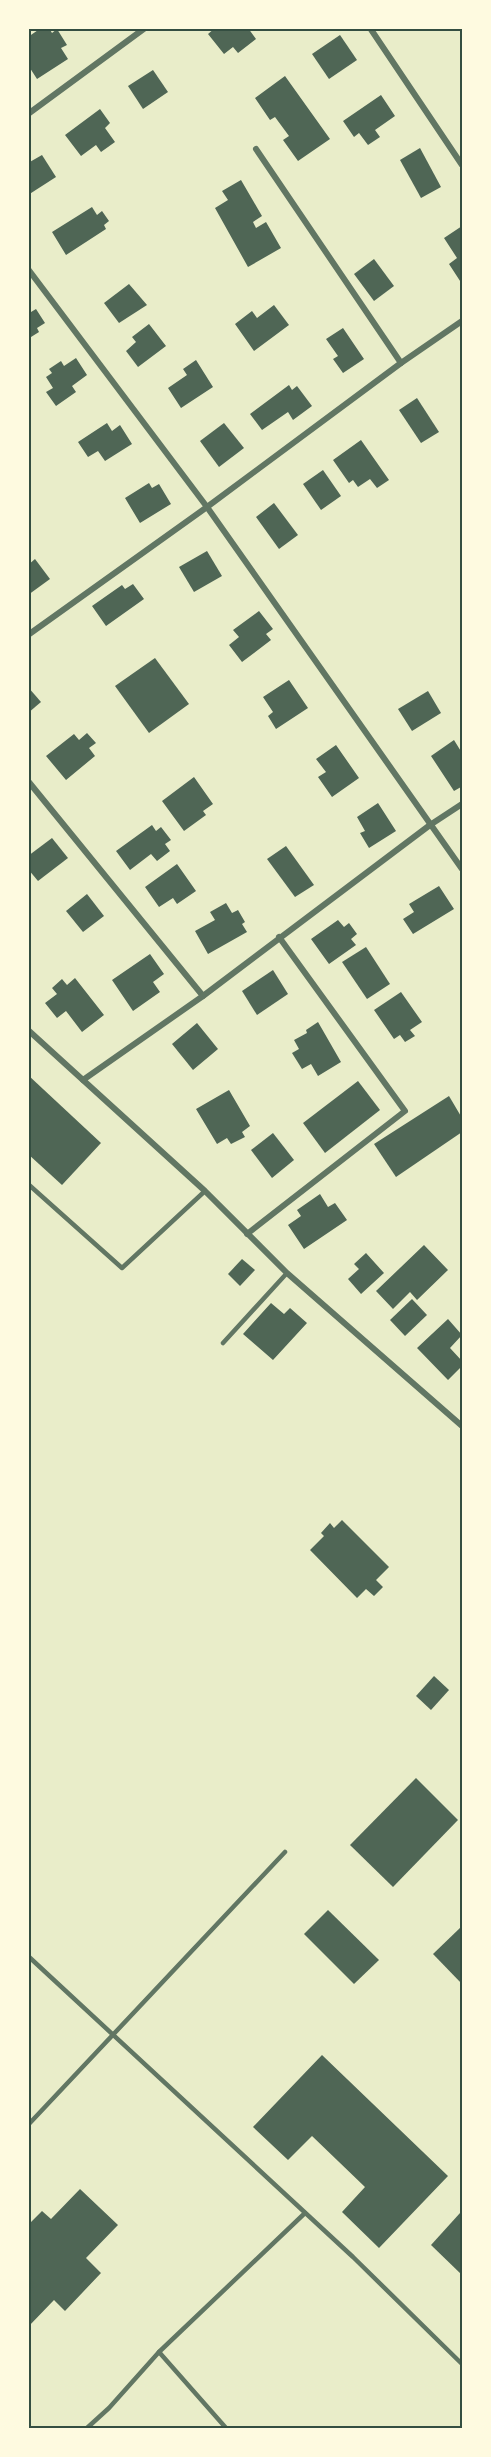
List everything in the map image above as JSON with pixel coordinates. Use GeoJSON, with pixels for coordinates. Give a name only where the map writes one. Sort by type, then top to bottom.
{"type":"FeatureCollection","features":[{"type":"Feature","properties":{"kind":"street"},"geometry":{"type":"LineString","coordinates":[[28,114],[145,28]]}},
{"type":"Feature","properties":{"kind":"street"},"geometry":{"type":"LineString","coordinates":[[370,28],[462,165]]}},
{"type":"Feature","properties":{"kind":"street"},"geometry":{"type":"LineString","coordinates":[[256,149],[401,363]]}},
{"type":"Feature","properties":{"kind":"street"},"geometry":{"type":"LineString","coordinates":[[28,269],[207,507],[462,869]]}},
{"type":"Feature","properties":{"kind":"street"},"geometry":{"type":"LineString","coordinates":[[28,635],[462,321]]}},
{"type":"Feature","properties":{"kind":"street"},"geometry":{"type":"LineString","coordinates":[[28,780],[203,996]]}},
{"type":"Feature","properties":{"kind":"street"},"geometry":{"type":"LineString","coordinates":[[83,1080],[203,996],[430,825],[462,804]]}},
{"type":"Feature","properties":{"kind":"street"},"geometry":{"type":"LineString","coordinates":[[247,1234],[405,1111],[279,937]]}},
{"type":"Feature","properties":{"kind":"street"},"geometry":{"type":"LineString","coordinates":[[28,1030],[205,1191],[287,1273],[462,1426]]}},
{"type":"Feature","properties":{"kind":"lane"},"geometry":{"type":"LineString","coordinates":[[28,1184],[122,1268],[205,1191]]}},
{"type":"Feature","properties":{"kind":"lane"},"geometry":{"type":"LineString","coordinates":[[223,1343],[287,1273]]}},
{"type":"Feature","properties":{"kind":"lane"},"geometry":{"type":"LineString","coordinates":[[28,2125],[285,1852]]}},
{"type":"Feature","properties":{"kind":"lane"},"geometry":{"type":"LineString","coordinates":[[28,1956],[353,2257],[462,2364]]}},
{"type":"Feature","properties":{"kind":"lane"},"geometry":{"type":"LineString","coordinates":[[87,2428],[109,2408],[159,2352],[305,2213]]}},
{"type":"Feature","properties":{"kind":"lane"},"geometry":{"type":"LineString","coordinates":[[159,2352],[226,2428]]}},
{"type":"Feature","properties":{"kind":"building"},"geometry":{"type":"Polygon","coordinates":[[[41,28],[49,28],[52,33],[57,29],[67,45],[61,48],[68,59],[37,79],[28,65],[28,37],[41,28]]]}},
{"type":"Feature","properties":{"kind":"building"},"geometry":{"type":"Polygon","coordinates":[[[215,28],[248,28],[256,39],[238,53],[233,47],[224,54],[208,34],[215,28]]]}},
{"type":"Feature","properties":{"kind":"building"},"geometry":{"type":"Polygon","coordinates":[[[340,35],[357,60],[329,79],[312,54],[340,35]]]}},
{"type":"Feature","properties":{"kind":"building"},"geometry":{"type":"Polygon","coordinates":[[[153,70],[168,92],[143,109],[128,86],[153,70]]]}},
{"type":"Feature","properties":{"kind":"building"},"geometry":{"type":"Polygon","coordinates":[[[285,76],[330,139],[298,161],[283,140],[289,136],[275,117],[270,120],[255,98],[285,76]]]}},
{"type":"Feature","properties":{"kind":"building"},"geometry":{"type":"Polygon","coordinates":[[[381,95],[395,116],[375,130],[380,137],[368,145],[359,133],[354,137],[343,121],[381,95]]]}},
{"type":"Feature","properties":{"kind":"building"},"geometry":{"type":"Polygon","coordinates":[[[100,109],[110,123],[105,128],[115,142],[101,152],[96,145],[81,156],[65,135],[100,109]]]}},
{"type":"Feature","properties":{"kind":"building"},"geometry":{"type":"Polygon","coordinates":[[[420,148],[441,187],[421,198],[400,160],[420,148]]]}},
{"type":"Feature","properties":{"kind":"building"},"geometry":{"type":"Polygon","coordinates":[[[42,155],[56,177],[28,195],[28,163],[42,155]]]}},
{"type":"Feature","properties":{"kind":"building"},"geometry":{"type":"Polygon","coordinates":[[[241,180],[262,216],[253,222],[256,228],[266,222],[281,248],[248,267],[215,208],[228,200],[222,191],[241,180]]]}},
{"type":"Feature","properties":{"kind":"building"},"geometry":{"type":"Polygon","coordinates":[[[92,207],[97,215],[102,211],[109,221],[104,225],[106,229],[66,255],[52,232],[92,207]]]}},
{"type":"Feature","properties":{"kind":"building"},"geometry":{"type":"Polygon","coordinates":[[[462,226],[462,284],[449,264],[457,258],[444,238],[462,226]]]}},
{"type":"Feature","properties":{"kind":"building"},"geometry":{"type":"Polygon","coordinates":[[[374,259],[394,286],[374,301],[354,274],[374,259]]]}},
{"type":"Feature","properties":{"kind":"building"},"geometry":{"type":"Polygon","coordinates":[[[129,284],[147,305],[119,323],[104,303],[129,284]]]}},
{"type":"Feature","properties":{"kind":"building"},"geometry":{"type":"Polygon","coordinates":[[[274,305],[289,325],[254,351],[235,324],[252,311],[257,318],[274,305]]]}},
{"type":"Feature","properties":{"kind":"building"},"geometry":{"type":"Polygon","coordinates":[[[28,307],[31,312],[36,309],[45,323],[37,328],[39,332],[31,337],[28,334],[28,307]]]}},
{"type":"Feature","properties":{"kind":"building"},"geometry":{"type":"Polygon","coordinates":[[[149,324],[166,346],[138,367],[126,351],[136,342],[132,337],[149,324]]]}},
{"type":"Feature","properties":{"kind":"building"},"geometry":{"type":"Polygon","coordinates":[[[343,328],[364,359],[343,373],[333,359],[338,356],[326,339],[343,328]]]}},
{"type":"Feature","properties":{"kind":"building"},"geometry":{"type":"Polygon","coordinates":[[[76,358],[87,375],[72,386],[76,392],[56,406],[46,392],[53,388],[46,377],[52,373],[49,369],[61,361],[64,366],[76,358]]]}},
{"type":"Feature","properties":{"kind":"building"},"geometry":{"type":"Polygon","coordinates":[[[196,360],[213,387],[181,408],[168,388],[187,375],[183,369],[196,360]]]}},
{"type":"Feature","properties":{"kind":"building"},"geometry":{"type":"Polygon","coordinates":[[[289,385],[292,390],[297,386],[312,406],[293,420],[288,412],[262,430],[250,414],[289,385]]]}},
{"type":"Feature","properties":{"kind":"building"},"geometry":{"type":"Polygon","coordinates":[[[417,398],[439,432],[421,443],[399,410],[417,398]]]}},
{"type":"Feature","properties":{"kind":"building"},"geometry":{"type":"Polygon","coordinates":[[[107,423],[112,431],[120,425],[132,444],[105,461],[98,451],[88,457],[78,442],[107,423]]]}},
{"type":"Feature","properties":{"kind":"building"},"geometry":{"type":"Polygon","coordinates":[[[224,423],[244,448],[219,467],[200,441],[224,423]]]}},
{"type":"Feature","properties":{"kind":"building"},"geometry":{"type":"Polygon","coordinates":[[[361,440],[389,480],[377,488],[370,479],[358,487],[353,480],[349,483],[333,460],[361,440]]]}},
{"type":"Feature","properties":{"kind":"building"},"geometry":{"type":"Polygon","coordinates":[[[323,470],[341,496],[321,510],[303,484],[323,470]]]}},
{"type":"Feature","properties":{"kind":"building"},"geometry":{"type":"Polygon","coordinates":[[[149,483],[152,488],[159,484],[171,504],[140,523],[125,498],[149,483]]]}},
{"type":"Feature","properties":{"kind":"building"},"geometry":{"type":"Polygon","coordinates":[[[274,503],[298,535],[279,549],[256,517],[274,503]]]}},
{"type":"Feature","properties":{"kind":"building"},"geometry":{"type":"Polygon","coordinates":[[[207,551],[222,576],[194,592],[179,567],[207,551]]]}},
{"type":"Feature","properties":{"kind":"building"},"geometry":{"type":"Polygon","coordinates":[[[35,559],[50,579],[28,595],[28,565],[35,559]]]}},
{"type":"Feature","properties":{"kind":"building"},"geometry":{"type":"Polygon","coordinates":[[[133,584],[144,599],[106,626],[92,606],[122,585],[125,589],[133,584]]]}},
{"type":"Feature","properties":{"kind":"building"},"geometry":{"type":"Polygon","coordinates":[[[259,611],[273,629],[266,634],[271,640],[242,662],[229,645],[239,637],[233,630],[259,611]]]}},
{"type":"Feature","properties":{"kind":"building"},"geometry":{"type":"Polygon","coordinates":[[[155,658],[189,704],[149,733],[115,686],[155,658]]]}},
{"type":"Feature","properties":{"kind":"building"},"geometry":{"type":"Polygon","coordinates":[[[289,680],[308,708],[276,729],[268,716],[273,712],[263,697],[289,680]]]}},
{"type":"Feature","properties":{"kind":"building"},"geometry":{"type":"Polygon","coordinates":[[[28,687],[41,702],[28,713],[28,687]]]}},
{"type":"Feature","properties":{"kind":"building"},"geometry":{"type":"Polygon","coordinates":[[[428,691],[441,713],[412,731],[398,709],[428,691]]]}},
{"type":"Feature","properties":{"kind":"building"},"geometry":{"type":"Polygon","coordinates":[[[87,733],[96,743],[89,748],[95,756],[66,780],[46,756],[74,734],[79,740],[87,733]]]}},
{"type":"Feature","properties":{"kind":"building"},"geometry":{"type":"Polygon","coordinates":[[[454,740],[462,753],[462,789],[461,787],[454,791],[431,756],[454,740]]]}},
{"type":"Feature","properties":{"kind":"building"},"geometry":{"type":"Polygon","coordinates":[[[336,745],[359,778],[332,797],[318,777],[326,772],[316,759],[336,745]]]}},
{"type":"Feature","properties":{"kind":"building"},"geometry":{"type":"Polygon","coordinates":[[[194,777],[213,804],[203,811],[206,815],[184,831],[162,801],[194,777]]]}},
{"type":"Feature","properties":{"kind":"building"},"geometry":{"type":"Polygon","coordinates":[[[378,803],[396,831],[369,848],[360,833],[365,831],[357,817],[378,803]]]}},
{"type":"Feature","properties":{"kind":"building"},"geometry":{"type":"Polygon","coordinates":[[[152,825],[156,831],[161,827],[171,840],[165,844],[170,851],[157,861],[151,854],[130,870],[116,851],[152,825]]]}},
{"type":"Feature","properties":{"kind":"building"},"geometry":{"type":"Polygon","coordinates":[[[52,838],[68,858],[38,881],[28,869],[28,856],[52,838]]]}},
{"type":"Feature","properties":{"kind":"building"},"geometry":{"type":"Polygon","coordinates":[[[286,846],[314,885],[295,897],[267,859],[286,846]]]}},
{"type":"Feature","properties":{"kind":"building"},"geometry":{"type":"Polygon","coordinates":[[[177,864],[196,891],[177,904],[173,898],[159,907],[145,887],[177,864]]]}},
{"type":"Feature","properties":{"kind":"building"},"geometry":{"type":"Polygon","coordinates":[[[439,886],[454,909],[413,934],[403,919],[414,912],[409,904],[439,886]]]}},
{"type":"Feature","properties":{"kind":"building"},"geometry":{"type":"Polygon","coordinates":[[[87,894],[104,916],[83,932],[66,911],[87,894]]]}},
{"type":"Feature","properties":{"kind":"building"},"geometry":{"type":"Polygon","coordinates":[[[226,903],[232,913],[238,910],[245,922],[242,924],[247,932],[208,954],[195,931],[215,920],[210,912],[226,903]]]}},
{"type":"Feature","properties":{"kind":"building"},"geometry":{"type":"Polygon","coordinates":[[[338,920],[344,927],[349,923],[357,934],[351,939],[356,945],[329,964],[311,939],[338,920]]]}},
{"type":"Feature","properties":{"kind":"building"},"geometry":{"type":"Polygon","coordinates":[[[366,947],[390,984],[367,999],[342,962],[366,947]]]}},
{"type":"Feature","properties":{"kind":"building"},"geometry":{"type":"Polygon","coordinates":[[[150,954],[164,974],[153,982],[160,992],[133,1011],[112,980],[150,954]]]}},
{"type":"Feature","properties":{"kind":"building"},"geometry":{"type":"Polygon","coordinates":[[[273,970],[288,994],[257,1015],[242,991],[273,970]]]}},
{"type":"Feature","properties":{"kind":"building"},"geometry":{"type":"Polygon","coordinates":[[[75,978],[104,1015],[82,1032],[66,1011],[57,1018],[45,1003],[57,994],[52,988],[62,979],[67,985],[75,978]]]}},
{"type":"Feature","properties":{"kind":"building"},"geometry":{"type":"Polygon","coordinates":[[[401,992],[422,1022],[410,1030],[415,1036],[405,1042],[400,1035],[394,1039],[374,1010],[401,992]]]}},
{"type":"Feature","properties":{"kind":"building"},"geometry":{"type":"Polygon","coordinates":[[[318,1022],[341,1062],[318,1076],[311,1064],[302,1069],[292,1053],[299,1049],[294,1040],[307,1033],[306,1030],[318,1022]]]}},
{"type":"Feature","properties":{"kind":"building"},"geometry":{"type":"Polygon","coordinates":[[[197,1023],[218,1049],[193,1070],[172,1044],[197,1023]]]}},
{"type":"Feature","properties":{"kind":"building"},"geometry":{"type":"Polygon","coordinates":[[[28,1075],[101,1143],[62,1185],[28,1154],[28,1075]]]}},
{"type":"Feature","properties":{"kind":"building"},"geometry":{"type":"Polygon","coordinates":[[[358,1081],[380,1110],[325,1153],[303,1123],[358,1081]]]}},
{"type":"Feature","properties":{"kind":"building"},"geometry":{"type":"Polygon","coordinates":[[[229,1090],[250,1126],[242,1132],[245,1137],[231,1144],[227,1138],[217,1144],[196,1109],[229,1090]]]}},
{"type":"Feature","properties":{"kind":"building"},"geometry":{"type":"Polygon","coordinates":[[[449,1096],[462,1118],[462,1132],[396,1177],[374,1144],[449,1096]]]}},
{"type":"Feature","properties":{"kind":"building"},"geometry":{"type":"Polygon","coordinates":[[[273,1133],[294,1160],[272,1178],[251,1150],[273,1133]]]}},
{"type":"Feature","properties":{"kind":"building"},"geometry":{"type":"Polygon","coordinates":[[[320,1194],[328,1207],[335,1203],[347,1220],[304,1249],[288,1225],[301,1216],[297,1210],[320,1194]]]}},
{"type":"Feature","properties":{"kind":"building"},"geometry":{"type":"Polygon","coordinates":[[[424,1245],[448,1270],[417,1300],[410,1292],[393,1309],[376,1291],[424,1245]]]}},
{"type":"Feature","properties":{"kind":"building"},"geometry":{"type":"Polygon","coordinates":[[[366,1253],[384,1273],[361,1294],[348,1279],[359,1269],[354,1264],[366,1253]]]}},
{"type":"Feature","properties":{"kind":"building"},"geometry":{"type":"Polygon","coordinates":[[[242,1259],[255,1270],[240,1286],[228,1274],[242,1259]]]}},
{"type":"Feature","properties":{"kind":"building"},"geometry":{"type":"Polygon","coordinates":[[[412,1299],[427,1315],[405,1336],[390,1320],[412,1299]]]}},
{"type":"Feature","properties":{"kind":"building"},"geometry":{"type":"Polygon","coordinates":[[[271,1303],[284,1314],[290,1308],[307,1323],[273,1360],[243,1334],[271,1303]]]}},
{"type":"Feature","properties":{"kind":"building"},"geometry":{"type":"Polygon","coordinates":[[[448,1319],[462,1335],[450,1348],[462,1361],[462,1366],[448,1380],[417,1348],[448,1319]]]}},
{"type":"Feature","properties":{"kind":"building"},"geometry":{"type":"Polygon","coordinates":[[[342,1520],[389,1567],[376,1580],[383,1587],[374,1596],[366,1589],[357,1598],[310,1550],[324,1536],[321,1533],[330,1523],[334,1528],[342,1520]]]}},
{"type":"Feature","properties":{"kind":"building"},"geometry":{"type":"Polygon","coordinates":[[[434,1676],[449,1690],[431,1710],[416,1696],[434,1676]]]}},
{"type":"Feature","properties":{"kind":"building"},"geometry":{"type":"Polygon","coordinates":[[[416,1778],[458,1820],[393,1887],[350,1845],[416,1778]]]}},
{"type":"Feature","properties":{"kind":"building"},"geometry":{"type":"Polygon","coordinates":[[[328,1910],[379,1960],[354,1984],[304,1934],[328,1910]]]}},
{"type":"Feature","properties":{"kind":"building"},"geometry":{"type":"Polygon","coordinates":[[[461,1927],[462,1929],[462,1984],[433,1954],[461,1927]]]}},
{"type":"Feature","properties":{"kind":"building"},"geometry":{"type":"Polygon","coordinates":[[[322,2055],[448,2176],[379,2248],[342,2212],[365,2187],[312,2136],[288,2160],[253,2127],[322,2055]]]}},
{"type":"Feature","properties":{"kind":"building"},"geometry":{"type":"Polygon","coordinates":[[[80,2189],[118,2225],[86,2258],[101,2273],[65,2311],[54,2300],[28,2327],[28,2225],[42,2211],[51,2219],[80,2189]]]}},
{"type":"Feature","properties":{"kind":"building"},"geometry":{"type":"Polygon","coordinates":[[[460,2213],[462,2215],[462,2275],[431,2245],[460,2213]]]}}]}
